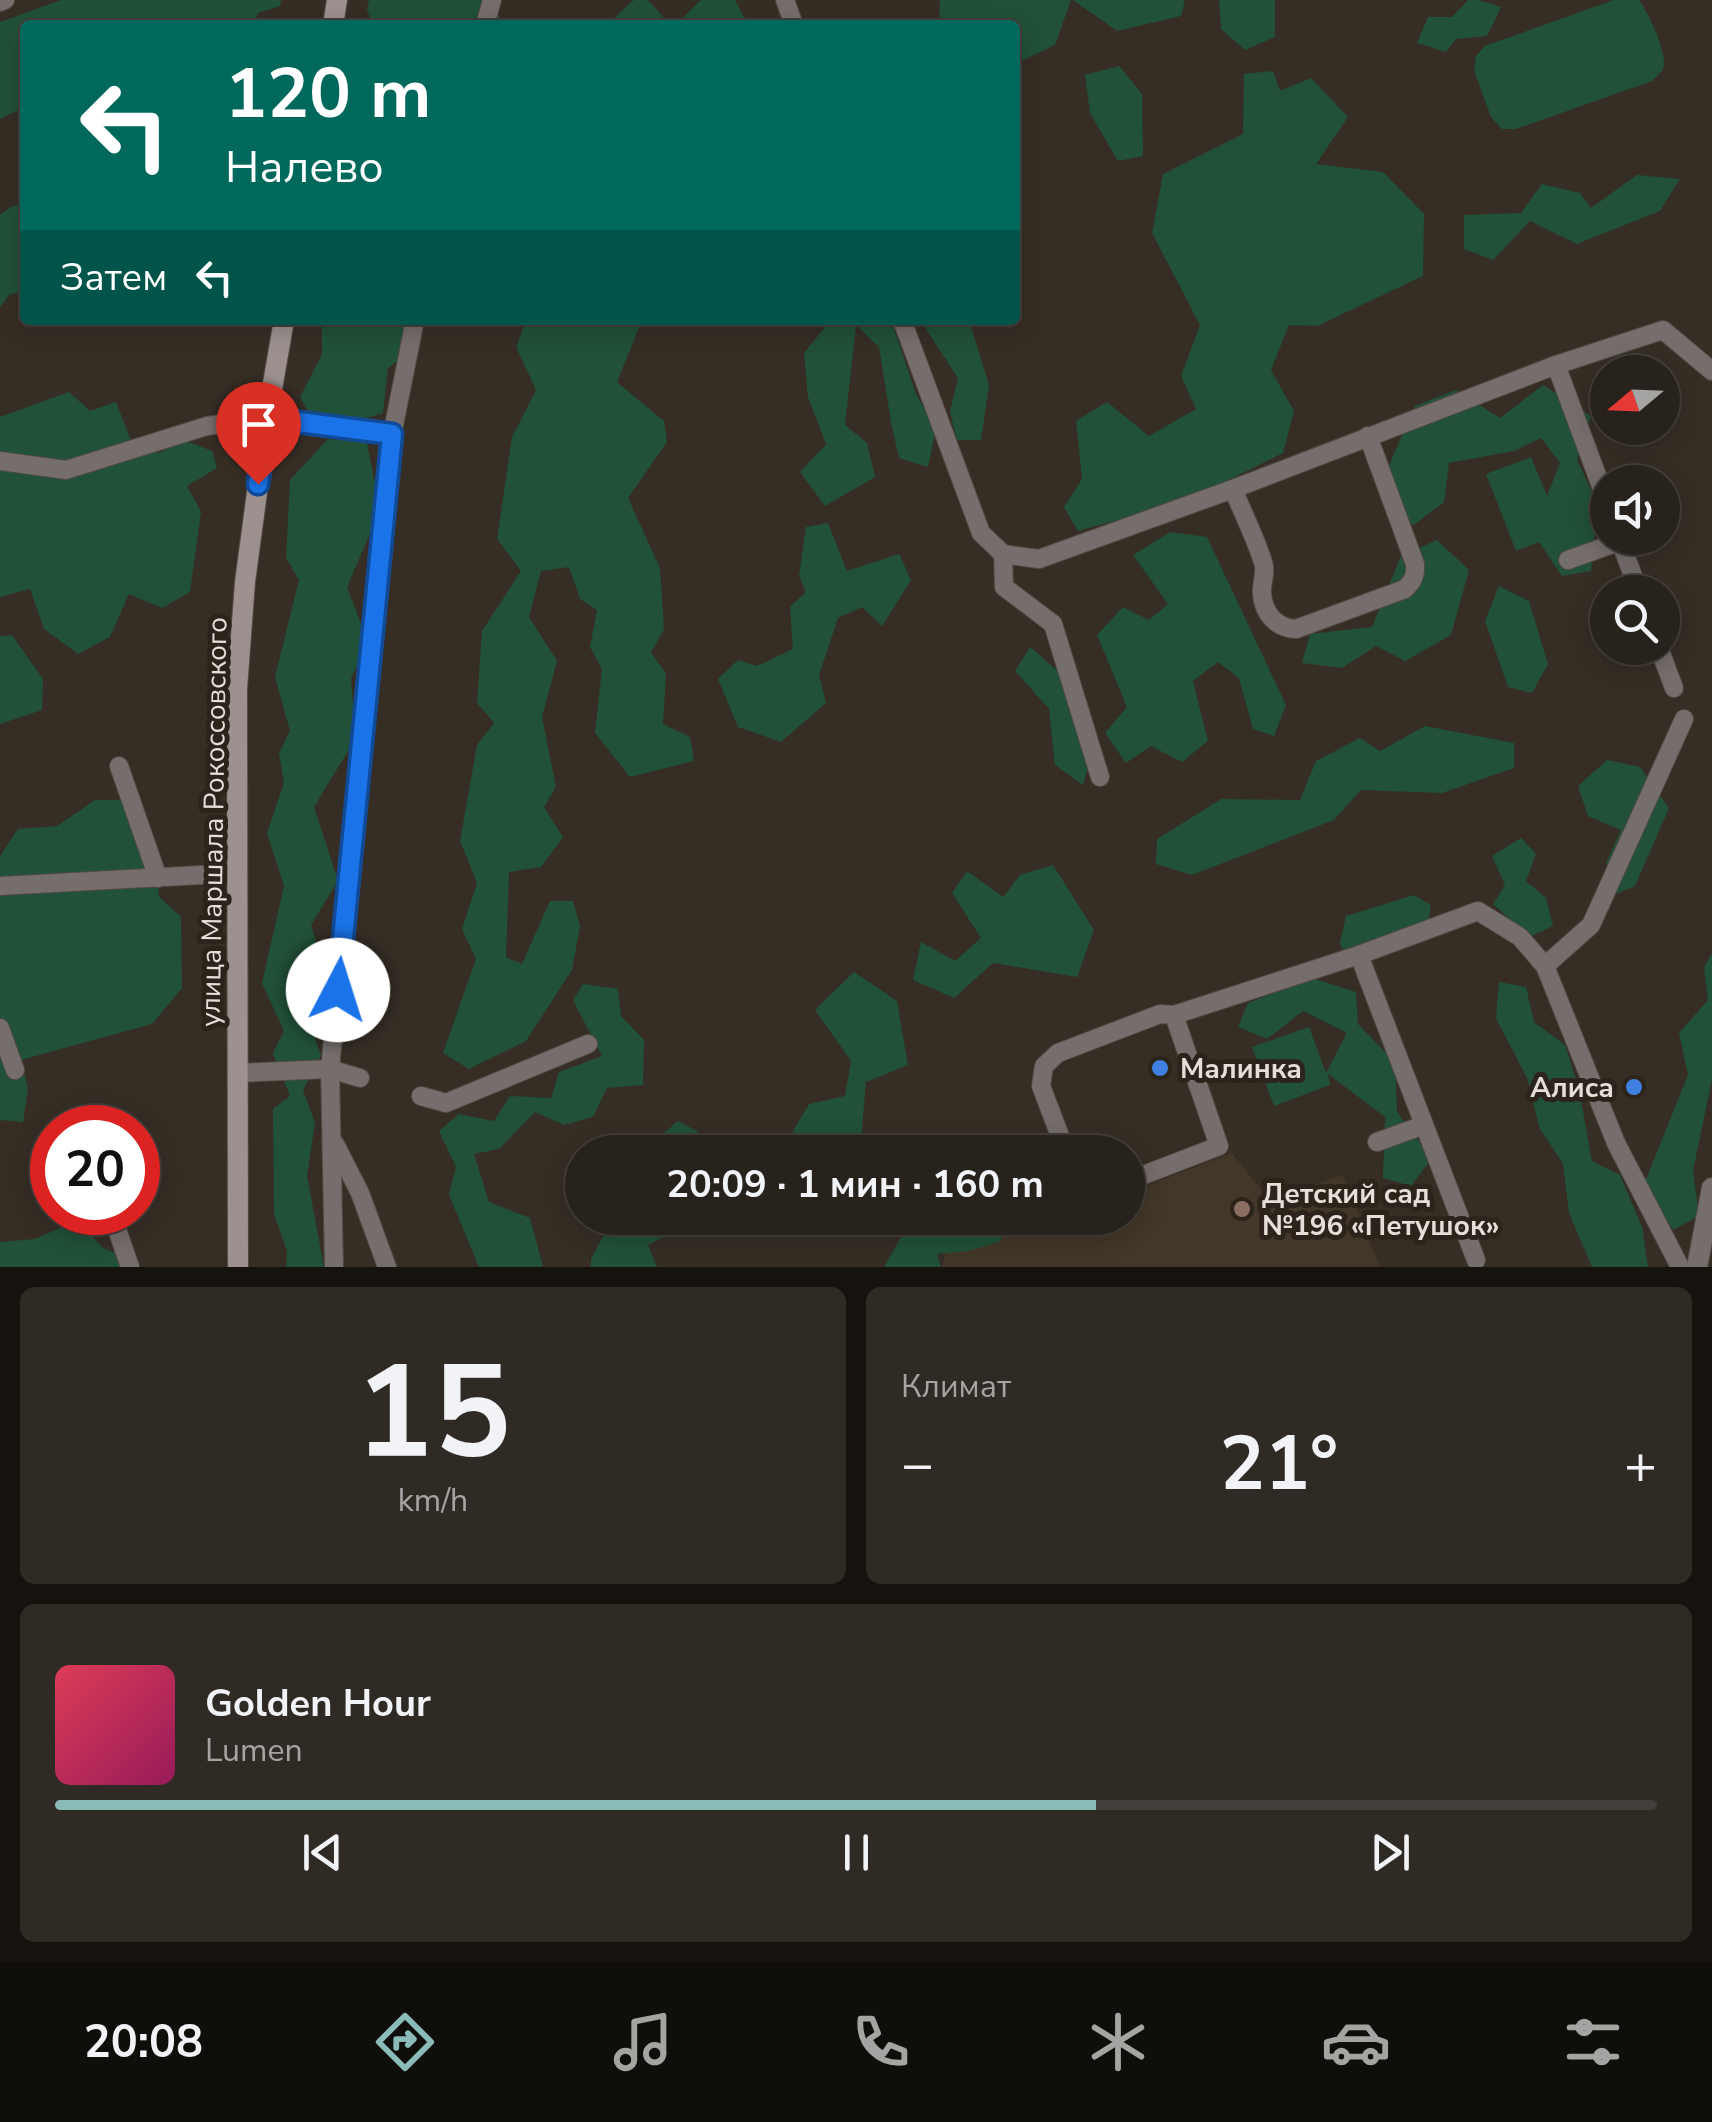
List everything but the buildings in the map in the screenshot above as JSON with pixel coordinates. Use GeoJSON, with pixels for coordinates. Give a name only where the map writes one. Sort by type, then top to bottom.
{"type":"FeatureCollection","features":[{"type":"Feature","properties":{"kind":"street","name":"улица Маршала Рокоссовского"},"geometry":{"type":"LineString","coordinates":[[238,1267],[237,689],[245,582],[283,325]]}},
{"type":"Feature","properties":{"kind":"street"},"geometry":{"type":"LineString","coordinates":[[1697,1267],[1712,1188]]}},
{"type":"Feature","properties":{"kind":"lane"},"geometry":{"type":"LineString","coordinates":[[334,1267],[330,1069],[392,434],[414,325]]}},
{"type":"Feature","properties":{"kind":"lane"},"geometry":{"type":"LineString","coordinates":[[904,325],[981,534],[1003,554],[1039,559],[1556,365],[1662,330],[1712,371]]}},
{"type":"Feature","properties":{"kind":"lane"},"geometry":{"type":"LineString","coordinates":[[1556,365],[1593,465]]}},
{"type":"Feature","properties":{"kind":"lane"},"geometry":{"type":"LineString","coordinates":[[0,461],[66,470],[206,426],[267,418],[392,434]]}},
{"type":"Feature","properties":{"kind":"lane"},"geometry":{"type":"LineString","coordinates":[[1234,489],[1265,567],[1262,595],[1270,617],[1277,624],[1296,630],[1405,590],[1416,574],[1415,564],[1368,436]]}},
{"type":"Feature","properties":{"kind":"lane"},"geometry":{"type":"LineString","coordinates":[[1568,560],[1590,551]]}},
{"type":"Feature","properties":{"kind":"lane"},"geometry":{"type":"LineString","coordinates":[[1003,554],[1004,587],[1053,624],[1100,777]]}},
{"type":"Feature","properties":{"kind":"lane"},"geometry":{"type":"LineString","coordinates":[[1665,665],[1674,688]]}},
{"type":"Feature","properties":{"kind":"lane"},"geometry":{"type":"LineString","coordinates":[[1545,966],[1591,925],[1684,719]]}},
{"type":"Feature","properties":{"kind":"lane"},"geometry":{"type":"LineString","coordinates":[[119,766],[158,878]]}},
{"type":"Feature","properties":{"kind":"lane"},"geometry":{"type":"LineString","coordinates":[[0,886],[237,873]]}},
{"type":"Feature","properties":{"kind":"lane"},"geometry":{"type":"LineString","coordinates":[[1060,1135],[1041,1086],[1044,1066],[1058,1053],[1160,1014],[1174,1015],[1359,955],[1478,911],[1520,937],[1545,966],[1616,1143],[1680,1267]]}},
{"type":"Feature","properties":{"kind":"lane"},"geometry":{"type":"LineString","coordinates":[[1359,955],[1476,1260]]}},
{"type":"Feature","properties":{"kind":"lane"},"geometry":{"type":"LineString","coordinates":[[1145,1174],[1219,1146],[1174,1015]]}},
{"type":"Feature","properties":{"kind":"lane"},"geometry":{"type":"LineString","coordinates":[[0,1028],[16,1070]]}},
{"type":"Feature","properties":{"kind":"lane"},"geometry":{"type":"LineString","coordinates":[[422,1096],[446,1103],[588,1044]]}},
{"type":"Feature","properties":{"kind":"lane"},"geometry":{"type":"LineString","coordinates":[[238,1072],[330,1069],[360,1078]]}},
{"type":"Feature","properties":{"kind":"lane"},"geometry":{"type":"LineString","coordinates":[[1377,1142],[1424,1125]]}},
{"type":"Feature","properties":{"kind":"lane"},"geometry":{"type":"LineString","coordinates":[[332,1139],[360,1193],[387,1267]]}},
{"type":"Feature","properties":{"kind":"lane"},"geometry":{"type":"LineString","coordinates":[[119,1235],[130,1267]]}},
{"type":"Feature","properties":{"kind":"shaded area","name":"Детский сад №196 «Петушок»"},"geometry":{"type":"Polygon","coordinates":[[[1232,1153],[1269,1200],[1343,1175],[1380,1267],[942,1267],[951,1235],[1145,1235],[1145,1186],[1232,1153]]]}},
{"type":"Feature","properties":{"kind":"green space"},"geometry":{"type":"Polygon","coordinates":[[[61,0],[281,0],[280,6],[258,13],[252,20],[20,20],[20,109],[0,119],[0,22],[61,0]]]}},
{"type":"Feature","properties":{"kind":"green space"},"geometry":{"type":"Polygon","coordinates":[[[369,0],[494,0],[500,20],[370,20],[369,0]]]}},
{"type":"Feature","properties":{"kind":"green space"},"geometry":{"type":"Polygon","coordinates":[[[634,0],[648,0],[666,20],[616,20],[634,0]]]}},
{"type":"Feature","properties":{"kind":"green space"},"geometry":{"type":"Polygon","coordinates":[[[701,0],[735,0],[745,19],[744,20],[680,20],[701,0]]]}},
{"type":"Feature","properties":{"kind":"green space"},"geometry":{"type":"Polygon","coordinates":[[[940,0],[1071,0],[1055,45],[1020,62],[1020,20],[939,20],[940,0]]]}},
{"type":"Feature","properties":{"kind":"green space"},"geometry":{"type":"Polygon","coordinates":[[[1073,0],[1185,0],[1181,16],[1117,31],[1073,0]]]}},
{"type":"Feature","properties":{"kind":"green space"},"geometry":{"type":"Polygon","coordinates":[[[1219,0],[1275,0],[1275,37],[1245,50],[1221,29],[1219,0]]]}},
{"type":"Feature","properties":{"kind":"green space"},"geometry":{"type":"Polygon","coordinates":[[[1468,0],[1501,7],[1487,36],[1456,39],[1446,52],[1417,43],[1428,17],[1452,17],[1468,0]]]}},
{"type":"Feature","properties":{"kind":"green space"},"geometry":{"type":"Polygon","coordinates":[[[1614,0],[1639,0],[1643,6],[1660,44],[1664,63],[1661,72],[1652,81],[1516,129],[1502,129],[1491,117],[1474,70],[1476,56],[1485,46],[1614,0]]]}},
{"type":"Feature","properties":{"kind":"green space"},"geometry":{"type":"Polygon","coordinates":[[[1119,66],[1142,94],[1143,156],[1118,161],[1090,113],[1085,75],[1119,66]]]}},
{"type":"Feature","properties":{"kind":"green space"},"geometry":{"type":"Polygon","coordinates":[[[1273,71],[1280,91],[1311,78],[1348,117],[1316,164],[1383,172],[1424,214],[1423,276],[1317,326],[1289,325],[1271,370],[1294,411],[1283,453],[1187,501],[1078,531],[1064,507],[1082,479],[1076,421],[1107,402],[1149,436],[1196,409],[1181,376],[1200,325],[1152,233],[1163,174],[1243,134],[1244,74],[1273,71]]]}},
{"type":"Feature","properties":{"kind":"green space"},"geometry":{"type":"Polygon","coordinates":[[[1637,175],[1680,179],[1660,211],[1577,244],[1530,221],[1493,260],[1464,249],[1464,215],[1521,213],[1542,184],[1580,193],[1591,208],[1637,175]]]}},
{"type":"Feature","properties":{"kind":"green space"},"geometry":{"type":"Polygon","coordinates":[[[20,205],[20,293],[10,294],[0,307],[0,215],[20,205]]]}},
{"type":"Feature","properties":{"kind":"green space"},"geometry":{"type":"Polygon","coordinates":[[[322,325],[408,325],[415,347],[388,368],[383,413],[320,433],[300,397],[322,354],[322,325]]]}},
{"type":"Feature","properties":{"kind":"green space"},"geometry":{"type":"Polygon","coordinates":[[[524,325],[640,325],[617,382],[664,421],[667,442],[628,498],[660,568],[664,629],[651,653],[666,673],[663,724],[690,737],[694,761],[630,777],[595,733],[602,669],[590,647],[597,610],[580,599],[569,567],[541,571],[529,617],[557,661],[542,717],[556,787],[544,807],[563,837],[541,867],[509,872],[506,957],[522,964],[550,901],[573,901],[580,926],[572,970],[526,1041],[469,1069],[443,1053],[476,959],[462,929],[477,883],[460,841],[477,745],[494,723],[477,703],[482,631],[521,571],[497,539],[512,437],[536,390],[516,347],[524,325]]]}},
{"type":"Feature","properties":{"kind":"green space"},"geometry":{"type":"Polygon","coordinates":[[[827,325],[856,325],[845,425],[867,443],[875,477],[825,506],[800,472],[826,444],[808,397],[804,353],[827,325]]]}},
{"type":"Feature","properties":{"kind":"green space"},"geometry":{"type":"Polygon","coordinates":[[[856,325],[893,325],[916,394],[936,429],[928,467],[899,458],[879,347],[856,325]]]}},
{"type":"Feature","properties":{"kind":"green space"},"geometry":{"type":"Polygon","coordinates":[[[923,325],[971,325],[989,385],[981,440],[957,440],[950,412],[958,378],[923,325]]]}},
{"type":"Feature","properties":{"kind":"green space"},"geometry":{"type":"Polygon","coordinates":[[[1543,385],[1590,415],[1577,460],[1590,487],[1591,571],[1562,576],[1539,542],[1516,551],[1486,474],[1531,457],[1547,496],[1560,463],[1541,438],[1514,451],[1449,463],[1444,502],[1414,525],[1390,512],[1380,486],[1415,406],[1456,390],[1500,418],[1543,385]]]}},
{"type":"Feature","properties":{"kind":"green space"},"geometry":{"type":"Polygon","coordinates":[[[69,392],[90,411],[116,402],[132,443],[159,453],[184,440],[212,451],[217,468],[187,486],[201,512],[190,592],[162,608],[129,594],[110,637],[78,654],[44,629],[30,589],[0,597],[0,417],[69,392]]]}},
{"type":"Feature","properties":{"kind":"green space"},"geometry":{"type":"Polygon","coordinates":[[[328,439],[367,443],[380,510],[347,587],[368,642],[351,679],[356,738],[314,807],[338,881],[311,925],[323,963],[307,1017],[321,1055],[303,1090],[315,1123],[307,1176],[324,1267],[286,1267],[287,1251],[274,1214],[273,1109],[290,1096],[273,1053],[284,1031],[262,983],[284,886],[267,833],[284,783],[279,753],[290,731],[275,677],[299,580],[286,558],[290,480],[328,439]]]}},
{"type":"Feature","properties":{"kind":"green space"},"geometry":{"type":"Polygon","coordinates":[[[828,523],[847,571],[899,554],[911,580],[882,626],[862,607],[838,618],[819,675],[826,703],[781,742],[738,727],[718,679],[738,660],[757,666],[793,649],[790,607],[806,592],[799,576],[806,527],[828,523]]]}},
{"type":"Feature","properties":{"kind":"green space"},"geometry":{"type":"Polygon","coordinates":[[[1170,532],[1207,537],[1286,705],[1274,736],[1253,729],[1239,678],[1218,662],[1193,681],[1208,741],[1182,762],[1151,746],[1126,763],[1105,733],[1127,707],[1097,635],[1123,607],[1149,620],[1168,604],[1133,555],[1170,532]]]}},
{"type":"Feature","properties":{"kind":"green space"},"geometry":{"type":"Polygon","coordinates":[[[1437,540],[1469,570],[1451,635],[1405,661],[1376,646],[1342,668],[1302,663],[1310,634],[1372,627],[1401,556],[1437,540]]]}},
{"type":"Feature","properties":{"kind":"green space"},"geometry":{"type":"Polygon","coordinates":[[[1499,586],[1529,601],[1548,664],[1532,693],[1508,687],[1485,621],[1499,586]]]}},
{"type":"Feature","properties":{"kind":"green space"},"geometry":{"type":"Polygon","coordinates":[[[12,635],[43,679],[42,710],[0,724],[0,636],[12,635]]]}},
{"type":"Feature","properties":{"kind":"green space"},"geometry":{"type":"Polygon","coordinates":[[[1030,647],[1064,676],[1093,751],[1083,785],[1055,765],[1049,709],[1015,671],[1030,647]]]}},
{"type":"Feature","properties":{"kind":"green space"},"geometry":{"type":"Polygon","coordinates":[[[1425,726],[1514,743],[1514,768],[1442,793],[1361,790],[1334,820],[1192,875],[1156,864],[1157,839],[1221,799],[1300,800],[1316,761],[1360,738],[1380,751],[1425,726]]]}},
{"type":"Feature","properties":{"kind":"green space"},"geometry":{"type":"Polygon","coordinates":[[[1607,760],[1640,767],[1669,808],[1635,886],[1616,894],[1606,863],[1621,830],[1588,816],[1578,786],[1607,760]]]}},
{"type":"Feature","properties":{"kind":"green space"},"geometry":{"type":"Polygon","coordinates":[[[95,800],[127,800],[154,838],[159,897],[181,917],[182,988],[152,1024],[21,1060],[28,1089],[23,1122],[0,1120],[0,856],[18,829],[57,826],[95,800]]]}},
{"type":"Feature","properties":{"kind":"green space"},"geometry":{"type":"Polygon","coordinates":[[[1521,838],[1536,854],[1526,881],[1546,898],[1553,926],[1529,937],[1493,904],[1505,885],[1492,856],[1521,838]]]}},
{"type":"Feature","properties":{"kind":"green space"},"geometry":{"type":"Polygon","coordinates":[[[1053,865],[1094,930],[1077,977],[993,963],[954,998],[913,980],[921,942],[955,961],[981,938],[952,893],[967,871],[1003,897],[1020,875],[1053,865]]]}},
{"type":"Feature","properties":{"kind":"green space"},"geometry":{"type":"Polygon","coordinates":[[[1414,895],[1431,905],[1426,935],[1380,938],[1370,955],[1349,965],[1340,943],[1346,916],[1414,895]]]}},
{"type":"Feature","properties":{"kind":"green space"},"geometry":{"type":"Polygon","coordinates":[[[1712,953],[1712,1079],[1693,1171],[1699,1216],[1673,1230],[1643,1187],[1688,1075],[1679,1033],[1708,1000],[1704,968],[1712,953]]]}},
{"type":"Feature","properties":{"kind":"green space"},"geometry":{"type":"Polygon","coordinates":[[[854,972],[897,1001],[908,1065],[866,1082],[861,1135],[791,1135],[809,1104],[845,1096],[851,1061],[815,1010],[854,972]]]}},
{"type":"Feature","properties":{"kind":"green space"},"geometry":{"type":"Polygon","coordinates":[[[1312,978],[1356,992],[1358,1024],[1395,1062],[1397,1112],[1432,1158],[1411,1186],[1383,1178],[1385,1117],[1328,1074],[1330,1085],[1274,1106],[1252,1047],[1309,1027],[1326,1073],[1347,1033],[1303,1011],[1267,1039],[1238,1027],[1248,1003],[1312,978]]]}},
{"type":"Feature","properties":{"kind":"green space"},"geometry":{"type":"Polygon","coordinates":[[[1499,982],[1526,987],[1534,1022],[1565,1045],[1579,1089],[1592,1161],[1620,1175],[1642,1227],[1648,1267],[1592,1267],[1569,1213],[1563,1164],[1539,1127],[1528,1080],[1496,1018],[1499,982]]]}},
{"type":"Feature","properties":{"kind":"green space"},"geometry":{"type":"Polygon","coordinates":[[[583,984],[618,989],[621,1016],[644,1040],[643,1085],[607,1088],[593,1117],[564,1125],[535,1112],[499,1149],[474,1154],[489,1202],[530,1218],[543,1267],[479,1267],[449,1195],[456,1167],[439,1131],[459,1114],[494,1121],[510,1096],[551,1098],[559,1072],[602,1056],[573,1000],[583,984]]]}},
{"type":"Feature","properties":{"kind":"green space"},"geometry":{"type":"Polygon","coordinates":[[[678,1121],[699,1135],[662,1135],[678,1121]]]}},
{"type":"Feature","properties":{"kind":"green space"},"geometry":{"type":"Polygon","coordinates":[[[44,1235],[91,1235],[103,1248],[134,1261],[137,1267],[0,1267],[0,1242],[44,1235]]]}},
{"type":"Feature","properties":{"kind":"green space"},"geometry":{"type":"Polygon","coordinates":[[[604,1235],[667,1235],[648,1245],[657,1267],[591,1267],[604,1235]]]}},
{"type":"Feature","properties":{"kind":"green space"},"geometry":{"type":"Polygon","coordinates":[[[902,1235],[1005,1235],[999,1242],[968,1251],[937,1254],[941,1267],[884,1267],[902,1235]]]}},
{"type":"Feature","properties":{"kind":"place","name":"Малинка"},"geometry":{"type":"Point","coordinates":[1160,1068]}},
{"type":"Feature","properties":{"kind":"place","name":"Алиса"},"geometry":{"type":"Point","coordinates":[1634,1087]}},
{"type":"Feature","properties":{"kind":"place","name":"Детский сад №196 «Петушок»"},"geometry":{"type":"Point","coordinates":[1242,1209]}},
{"type":"Feature","properties":{"kind":"route"},"geometry":{"type":"LineString","coordinates":[[258,484],[267,418],[392,434],[338,990]]}}]}
